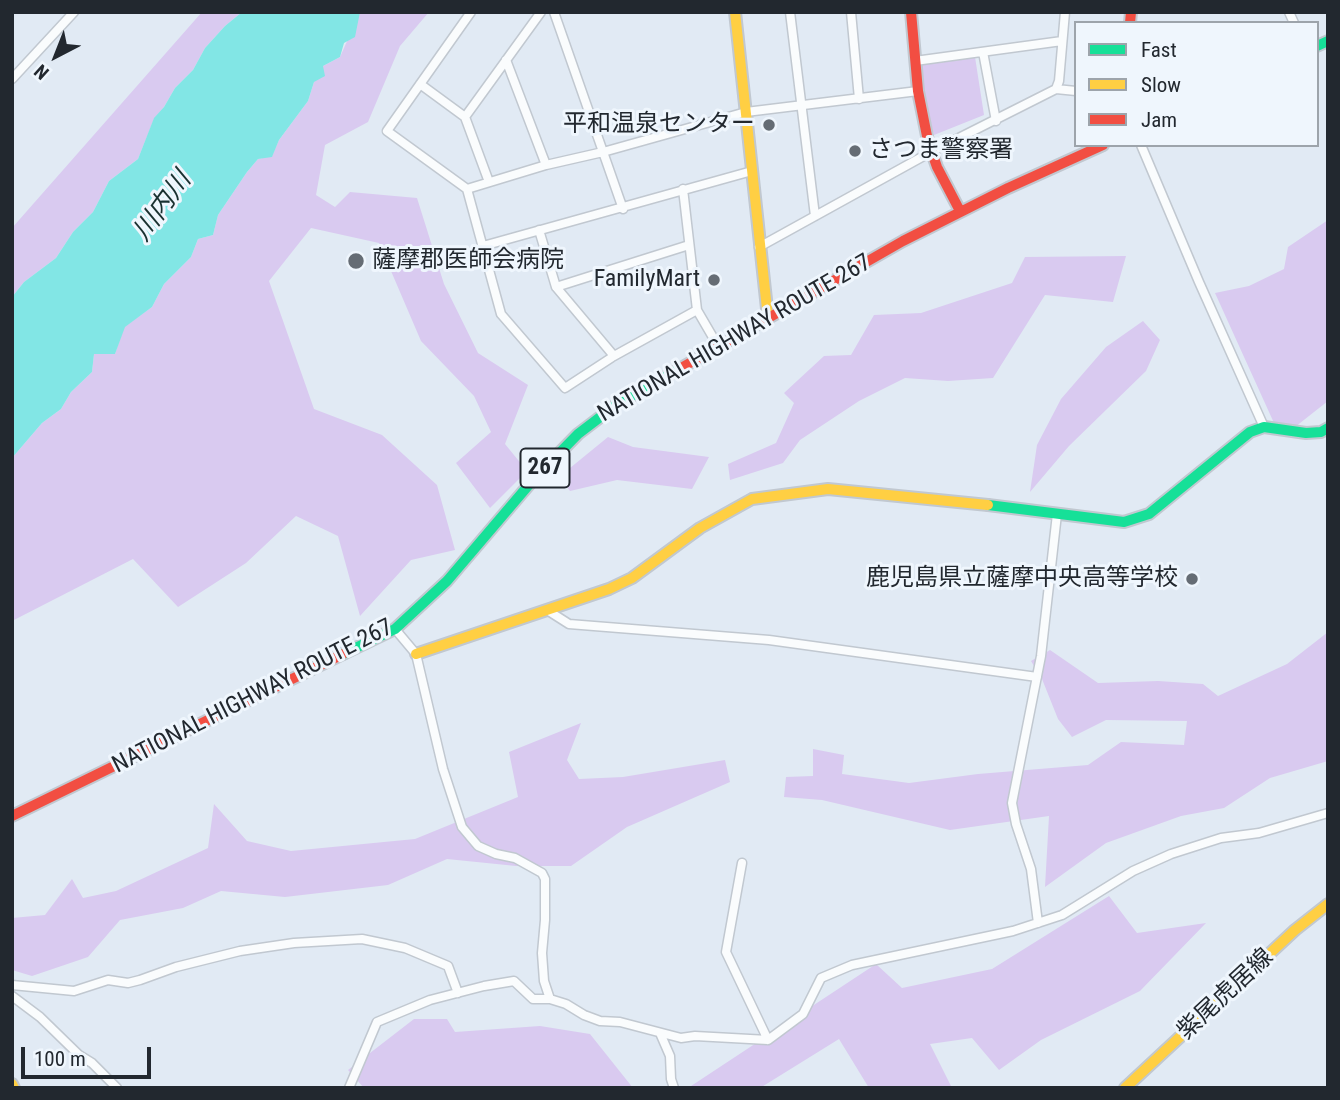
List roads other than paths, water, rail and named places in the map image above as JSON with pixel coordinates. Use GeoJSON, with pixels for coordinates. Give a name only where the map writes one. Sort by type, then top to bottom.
{"type":"FeatureCollection","features":[{"type":"Feature","properties":{"kind":"main road"},"geometry":{"type":"LineString","coordinates":[[735,12],[768,318]]}},
{"type":"Feature","properties":{"kind":"main road"},"geometry":{"type":"LineString","coordinates":[[911,12],[918,91],[931,152],[960,211]]}},
{"type":"Feature","properties":{"kind":"main road","name":"NATIONAL HIGHWAY ROUTE 267"},"geometry":{"type":"LineString","coordinates":[[12,816],[395,629],[447,581],[533,480],[578,434],[616,405],[960,211],[1099,147]]}},
{"type":"Feature","properties":{"kind":"main road"},"geometry":{"type":"LineString","coordinates":[[416,654],[587,597],[632,578],[700,528],[752,499],[828,489],[1124,522],[1149,514],[1250,432],[1264,427],[1306,433],[1321,432],[1328,428]]}},
{"type":"Feature","properties":{"kind":"main road","name":"紫尾虎居線"},"geometry":{"type":"LineString","coordinates":[[1125,1088],[1295,930],[1328,904]]}},
{"type":"Feature","properties":{"kind":"street"},"geometry":{"type":"LineString","coordinates":[[12,79],[74,12]]}},
{"type":"Feature","properties":{"kind":"street"},"geometry":{"type":"LineString","coordinates":[[471,12],[387,131],[467,190],[501,314],[565,388],[614,356],[697,310]]}},
{"type":"Feature","properties":{"kind":"street"},"geometry":{"type":"LineString","coordinates":[[465,117],[541,12]]}},
{"type":"Feature","properties":{"kind":"street"},"geometry":{"type":"LineString","coordinates":[[554,12],[623,209]]}},
{"type":"Feature","properties":{"kind":"street"},"geometry":{"type":"LineString","coordinates":[[790,12],[815,216]]}},
{"type":"Feature","properties":{"kind":"street"},"geometry":{"type":"LineString","coordinates":[[851,12],[859,99]]}},
{"type":"Feature","properties":{"kind":"street"},"geometry":{"type":"LineString","coordinates":[[1056,89],[1065,12]]}},
{"type":"Feature","properties":{"kind":"street"},"geometry":{"type":"LineString","coordinates":[[915,61],[1062,41]]}},
{"type":"Feature","properties":{"kind":"street"},"geometry":{"type":"LineString","coordinates":[[983,52],[996,121]]}},
{"type":"Feature","properties":{"kind":"street"},"geometry":{"type":"LineString","coordinates":[[506,60],[546,165]]}},
{"type":"Feature","properties":{"kind":"street"},"geometry":{"type":"LineString","coordinates":[[420,85],[465,117],[489,182]]}},
{"type":"Feature","properties":{"kind":"street"},"geometry":{"type":"LineString","coordinates":[[760,247],[931,152],[1056,89],[1074,91]]}},
{"type":"Feature","properties":{"kind":"street"},"geometry":{"type":"LineString","coordinates":[[467,190],[546,165],[746,112],[918,91]]}},
{"type":"Feature","properties":{"kind":"street"},"geometry":{"type":"LineString","coordinates":[[1142,147],[1264,427]]}},
{"type":"Feature","properties":{"kind":"street"},"geometry":{"type":"LineString","coordinates":[[483,246],[752,171]]}},
{"type":"Feature","properties":{"kind":"street"},"geometry":{"type":"LineString","coordinates":[[682,189],[697,310],[718,346]]}},
{"type":"Feature","properties":{"kind":"street"},"geometry":{"type":"LineString","coordinates":[[539,230],[556,287],[614,356]]}},
{"type":"Feature","properties":{"kind":"street"},"geometry":{"type":"LineString","coordinates":[[556,287],[689,245]]}},
{"type":"Feature","properties":{"kind":"street"},"geometry":{"type":"LineString","coordinates":[[1038,923],[1031,869],[1012,803],[1037,677],[1057,514]]}},
{"type":"Feature","properties":{"kind":"street"},"geometry":{"type":"LineString","coordinates":[[547,610],[569,624],[769,640],[1037,677]]}},
{"type":"Feature","properties":{"kind":"street"},"geometry":{"type":"LineString","coordinates":[[395,629],[416,654],[443,769],[462,827],[478,846],[514,858],[542,873],[545,879],[545,920],[541,953],[544,981],[550,999]]}},
{"type":"Feature","properties":{"kind":"street"},"geometry":{"type":"LineString","coordinates":[[349,1088],[377,1022],[430,1000],[514,981],[533,999],[550,999],[592,1018],[646,1027],[681,1038],[695,1036],[768,1040],[803,1014],[821,978],[852,965],[975,940],[1038,923],[1062,915],[1133,871],[1171,854],[1221,838],[1259,833],[1328,813]]}},
{"type":"Feature","properties":{"kind":"street"},"geometry":{"type":"LineString","coordinates":[[742,863],[726,952],[768,1040]]}},
{"type":"Feature","properties":{"kind":"street"},"geometry":{"type":"LineString","coordinates":[[12,985],[74,991],[108,980],[128,983],[176,967],[240,951],[295,943],[362,939],[405,948],[448,966],[458,993]]}},
{"type":"Feature","properties":{"kind":"street"},"geometry":{"type":"LineString","coordinates":[[12,996],[40,1017],[117,1088]]}},
{"type":"Feature","properties":{"kind":"street"},"geometry":{"type":"LineString","coordinates":[[660,1033],[670,1056],[674,1088]]}},
{"type":"Feature","properties":{"kind":"water","name":"川内川"},"geometry":{"type":"Polygon","coordinates":[[[242,12],[360,12],[355,37],[344,43],[340,57],[323,66],[325,76],[314,82],[308,101],[279,140],[272,157],[258,159],[247,172],[218,215],[213,235],[198,239],[191,257],[164,284],[152,307],[125,327],[115,354],[94,354],[92,372],[71,392],[61,409],[42,423],[12,458],[12,297],[24,282],[56,258],[73,232],[93,212],[109,181],[138,159],[154,118],[175,88],[193,70],[205,48],[242,12]]]}},
{"type":"Feature","properties":{"kind":"place","name":"平和温泉センター"},"geometry":{"type":"Point","coordinates":[769,125]}},
{"type":"Feature","properties":{"kind":"place","name":"さつま警察署"},"geometry":{"type":"Point","coordinates":[855,151]}},
{"type":"Feature","properties":{"kind":"place","name":"薩摩郡医師会病院"},"geometry":{"type":"Point","coordinates":[356,261]}},
{"type":"Feature","properties":{"kind":"place","name":"FamilyMart"},"geometry":{"type":"Point","coordinates":[714,280]}},
{"type":"Feature","properties":{"kind":"place","name":"鹿児島県立薩摩中央高等学校"},"geometry":{"type":"Point","coordinates":[1192,579]}}]}
